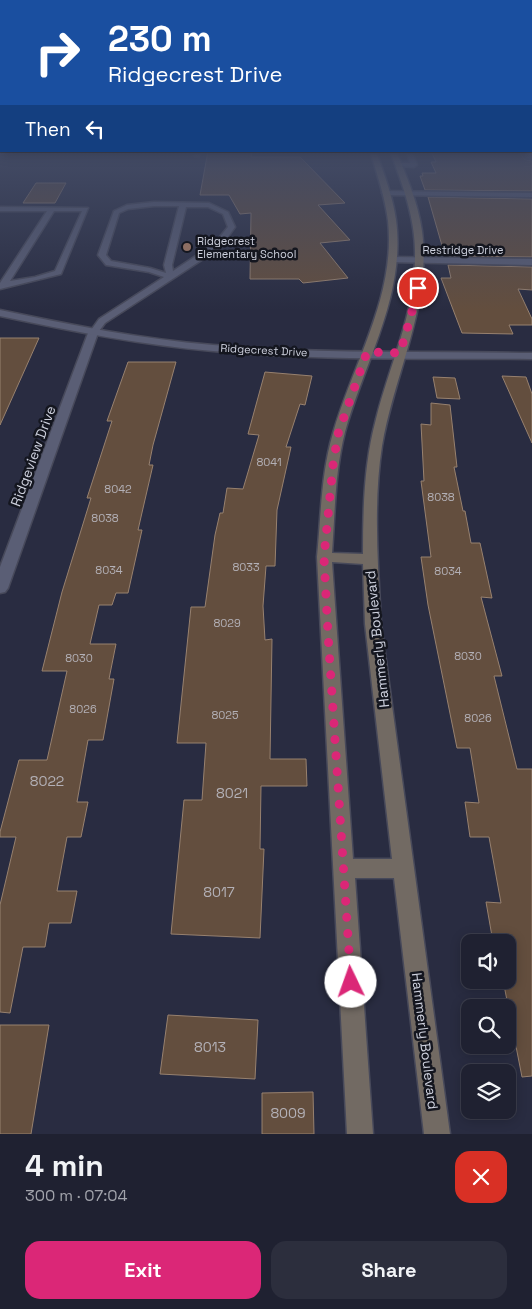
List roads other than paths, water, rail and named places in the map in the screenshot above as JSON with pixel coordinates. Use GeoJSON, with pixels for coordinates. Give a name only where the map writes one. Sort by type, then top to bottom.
{"type":"FeatureCollection","features":[{"type":"Feature","properties":{"kind":"main road"},"geometry":{"type":"LineString","coordinates":[[360,1134],[345,868],[324,557],[338,434],[388,286],[393,260],[393,232],[388,204]]}},
{"type":"Feature","properties":{"kind":"main road","name":"Hammerly Boulevard"},"geometry":{"type":"LineString","coordinates":[[411,204],[418,232],[418,288],[384,404],[376,445],[371,481],[369,559],[373,624],[437,1134]]}},
{"type":"Feature","properties":{"kind":"main road"},"geometry":{"type":"LineString","coordinates":[[324,557],[369,559]]}},
{"type":"Feature","properties":{"kind":"main road"},"geometry":{"type":"LineString","coordinates":[[345,868],[403,869]]}},
{"type":"Feature","properties":{"kind":"street","name":"Restridge Drive"},"geometry":{"type":"LineString","coordinates":[[393,260],[532,262]]}},
{"type":"Feature","properties":{"kind":"street","name":"Ridgecrest Drive"},"geometry":{"type":"LineString","coordinates":[[0,312],[93,333],[213,348],[285,352],[532,356]]}},
{"type":"Feature","properties":{"kind":"street","name":"Ridgeview Drive"},"geometry":{"type":"LineString","coordinates":[[0,588],[93,333]]}},
{"type":"Feature","properties":{"kind":"lane"},"geometry":{"type":"LineString","coordinates":[[170,276],[168,265],[183,204]]}},
{"type":"Feature","properties":{"kind":"lane"},"geometry":{"type":"LineString","coordinates":[[93,333],[102,321],[217,246],[232,227],[226,213],[209,204],[127,206],[116,212],[102,255],[110,263],[170,276]]}},
{"type":"Feature","properties":{"kind":"lane"},"geometry":{"type":"LineString","coordinates":[[0,209],[86,209],[58,272],[2,286]]}},
{"type":"Feature","properties":{"kind":"lane"},"geometry":{"type":"LineString","coordinates":[[2,286],[52,209]]}},
{"type":"Feature","properties":{"kind":"place","name":"Ridgecrest Elementary School"},"geometry":{"type":"Point","coordinates":[187,247]}}]}
